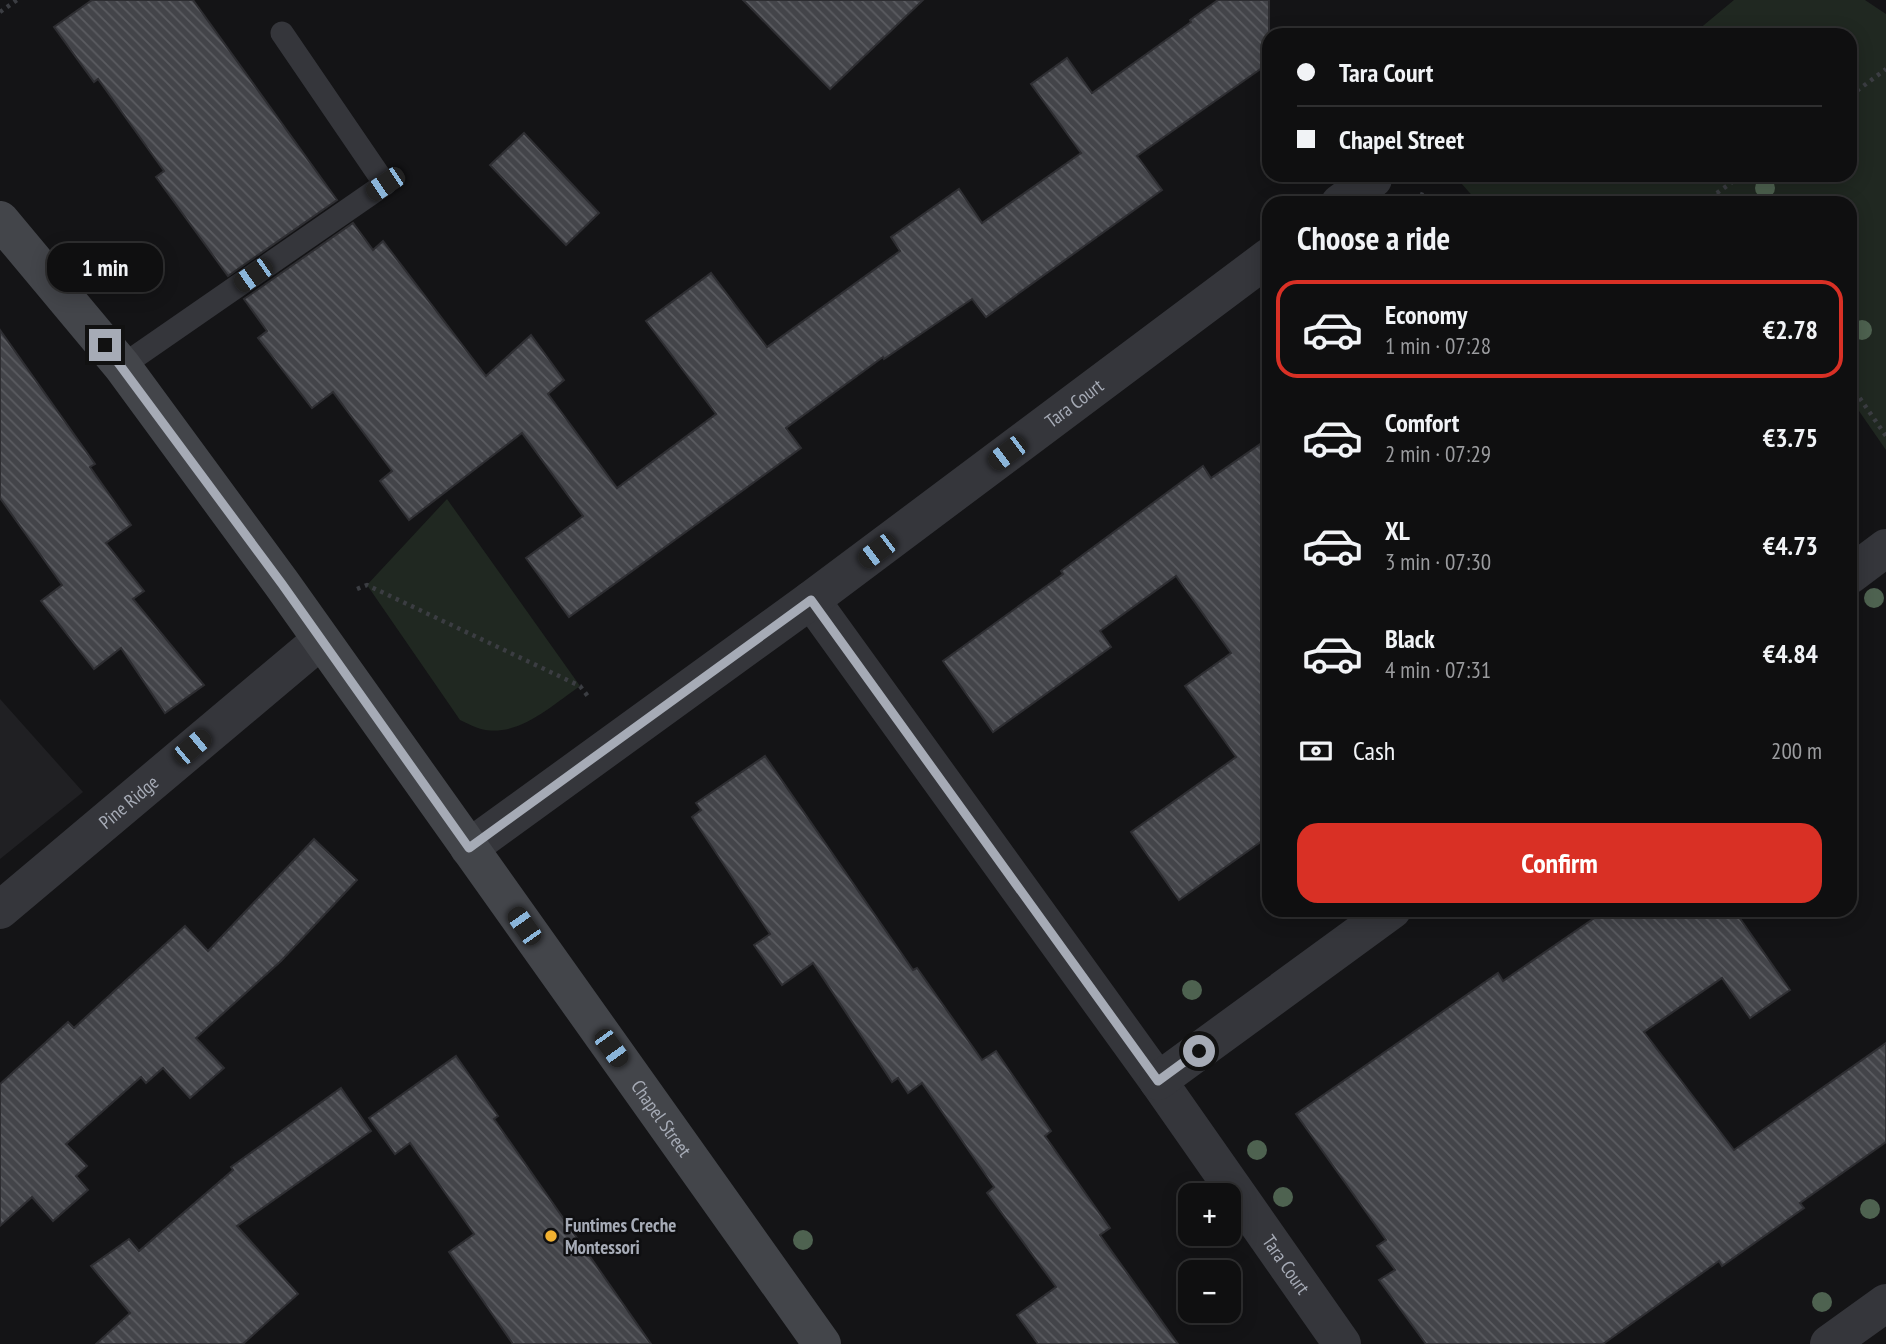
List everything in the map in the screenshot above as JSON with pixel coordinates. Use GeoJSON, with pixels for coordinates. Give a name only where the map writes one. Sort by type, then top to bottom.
{"type":"FeatureCollection","features":[{"type":"Feature","properties":{"kind":"main road","name":"Chapel Street"},"geometry":{"type":"LineString","coordinates":[[0,220],[121,366],[321,640],[821,1344]]}},
{"type":"Feature","properties":{"kind":"street"},"geometry":{"type":"LineString","coordinates":[[1350,196],[1369,182]]}},
{"type":"Feature","properties":{"kind":"street","name":"Tara Court"},"geometry":{"type":"LineString","coordinates":[[469,848],[811,600],[1262,262]]}},
{"type":"Feature","properties":{"kind":"street"},"geometry":{"type":"LineString","coordinates":[[1857,570],[1886,548]]}},
{"type":"Feature","properties":{"kind":"street","name":"Tara Court"},"geometry":{"type":"LineString","coordinates":[[811,600],[1158,1081],[1342,1344]]}},
{"type":"Feature","properties":{"kind":"street","name":"Pine Ridge"},"geometry":{"type":"LineString","coordinates":[[0,910],[321,640]]}},
{"type":"Feature","properties":{"kind":"street"},"geometry":{"type":"LineString","coordinates":[[1158,1081],[1382,917]]}},
{"type":"Feature","properties":{"kind":"street"},"geometry":{"type":"LineString","coordinates":[[1829,1344],[1886,1303]]}},
{"type":"Feature","properties":{"kind":"lane"},"geometry":{"type":"LineString","coordinates":[[121,366],[385,184],[282,33]]}},
{"type":"Feature","properties":{"kind":"path"},"geometry":{"type":"LineString","coordinates":[[0,12],[17,0]]}},
{"type":"Feature","properties":{"kind":"path"},"geometry":{"type":"LineString","coordinates":[[1857,91],[1886,69]]}},
{"type":"Feature","properties":{"kind":"path"},"geometry":{"type":"LineString","coordinates":[[1713,196],[1732,182]]}},
{"type":"Feature","properties":{"kind":"path"},"geometry":{"type":"LineString","coordinates":[[1857,394],[1886,436]]}},
{"type":"Feature","properties":{"kind":"path"},"geometry":{"type":"LineString","coordinates":[[357,589],[367,585],[580,686],[590,699]]}},
{"type":"Feature","properties":{"kind":"shaded area"},"geometry":{"type":"Polygon","coordinates":[[[1734,0],[1865,0],[1886,14],[1886,450],[1857,408],[1857,196],[1472,196],[1460,182],[1857,182],[1857,28],[1700,28],[1734,0]]]}},
{"type":"Feature","properties":{"kind":"shaded area"},"geometry":{"type":"Polygon","coordinates":[[[447,499],[580,686],[546,711],[508,729],[481,729],[460,720],[367,585],[447,499]]]}},
{"type":"Feature","properties":{"kind":"shaded area"},"geometry":{"type":"Polygon","coordinates":[[[0,699],[83,792],[0,859],[0,699]]]}},
{"type":"Feature","properties":{"kind":"building"},"geometry":{"type":"Polygon","coordinates":[[[92,0],[193,0],[337,200],[228,276],[156,177],[164,171],[98,79],[94,82],[54,27],[92,0]]]}},
{"type":"Feature","properties":{"kind":"building"},"geometry":{"type":"Polygon","coordinates":[[[743,0],[923,0],[830,89],[743,0]]]}},
{"type":"Feature","properties":{"kind":"building"},"geometry":{"type":"Polygon","coordinates":[[[1218,0],[1269,0],[1269,28],[1262,28],[1262,68],[1137,156],[1162,190],[986,317],[972,299],[884,359],[883,357],[786,428],[801,448],[569,617],[526,558],[583,516],[522,433],[409,520],[380,481],[392,471],[333,392],[312,408],[258,338],[267,331],[244,299],[353,223],[373,250],[383,241],[486,376],[531,335],[564,380],[548,394],[617,488],[716,414],[646,321],[711,273],[767,347],[900,251],[891,237],[959,189],[982,223],[1081,153],[1031,84],[1067,58],[1092,93],[1191,22],[1190,20],[1218,0]]]}},
{"type":"Feature","properties":{"kind":"building"},"geometry":{"type":"Polygon","coordinates":[[[524,133],[599,213],[566,245],[490,165],[524,133]]]}},
{"type":"Feature","properties":{"kind":"building"},"geometry":{"type":"Polygon","coordinates":[[[0,330],[95,464],[90,467],[131,525],[106,543],[144,591],[133,599],[204,685],[165,713],[121,648],[94,669],[41,601],[62,585],[0,498],[0,330]]]}},
{"type":"Feature","properties":{"kind":"building"},"geometry":{"type":"Polygon","coordinates":[[[1262,443],[1262,841],[1179,900],[1131,832],[1236,757],[1185,686],[1231,653],[1176,576],[1100,631],[1111,647],[993,732],[943,661],[1063,574],[1061,571],[1203,466],[1211,478],[1262,443]]]}},
{"type":"Feature","properties":{"kind":"building"},"geometry":{"type":"Polygon","coordinates":[[[765,756],[913,970],[917,968],[982,1060],[996,1051],[1051,1131],[1045,1136],[1110,1228],[1100,1235],[1178,1344],[1038,1344],[1017,1315],[1056,1287],[987,1193],[994,1187],[922,1083],[908,1093],[898,1078],[892,1082],[813,963],[782,985],[754,945],[770,934],[692,817],[701,810],[696,803],[765,756]]]}},
{"type":"Feature","properties":{"kind":"building"},"geometry":{"type":"Polygon","coordinates":[[[314,839],[357,880],[281,961],[196,1038],[224,1068],[190,1098],[163,1068],[146,1083],[141,1077],[66,1144],[87,1166],[76,1176],[88,1190],[53,1221],[32,1197],[0,1226],[0,1084],[68,1022],[74,1028],[185,926],[208,951],[314,839]]]}},
{"type":"Feature","properties":{"kind":"building"},"geometry":{"type":"Polygon","coordinates":[[[1596,917],[1739,917],[1790,990],[1750,1018],[1722,978],[1644,1032],[1734,1150],[1886,1043],[1886,1142],[1800,1203],[1804,1208],[1722,1266],[1719,1261],[1603,1344],[1426,1344],[1379,1280],[1395,1270],[1377,1246],[1386,1240],[1296,1114],[1498,973],[1503,981],[1596,917]]]}},
{"type":"Feature","properties":{"kind":"building"},"geometry":{"type":"Polygon","coordinates":[[[456,1056],[498,1116],[494,1119],[651,1344],[513,1344],[449,1252],[474,1234],[410,1143],[395,1154],[369,1118],[456,1056]]]}},
{"type":"Feature","properties":{"kind":"building"},"geometry":{"type":"Polygon","coordinates":[[[341,1088],[371,1131],[237,1226],[298,1294],[243,1344],[96,1344],[130,1313],[91,1266],[129,1239],[139,1251],[233,1170],[231,1167],[341,1088]]]}},
{"type":"Feature","properties":{"kind":"place","name":"Funtimes Creche Montessori"},"geometry":{"type":"Point","coordinates":[551,1236]}},
{"type":"Feature","properties":{"kind":"route"},"geometry":{"type":"LineString","coordinates":[[105,345],[282,584],[469,848],[811,600],[1158,1081],[1199,1051]]}}]}
